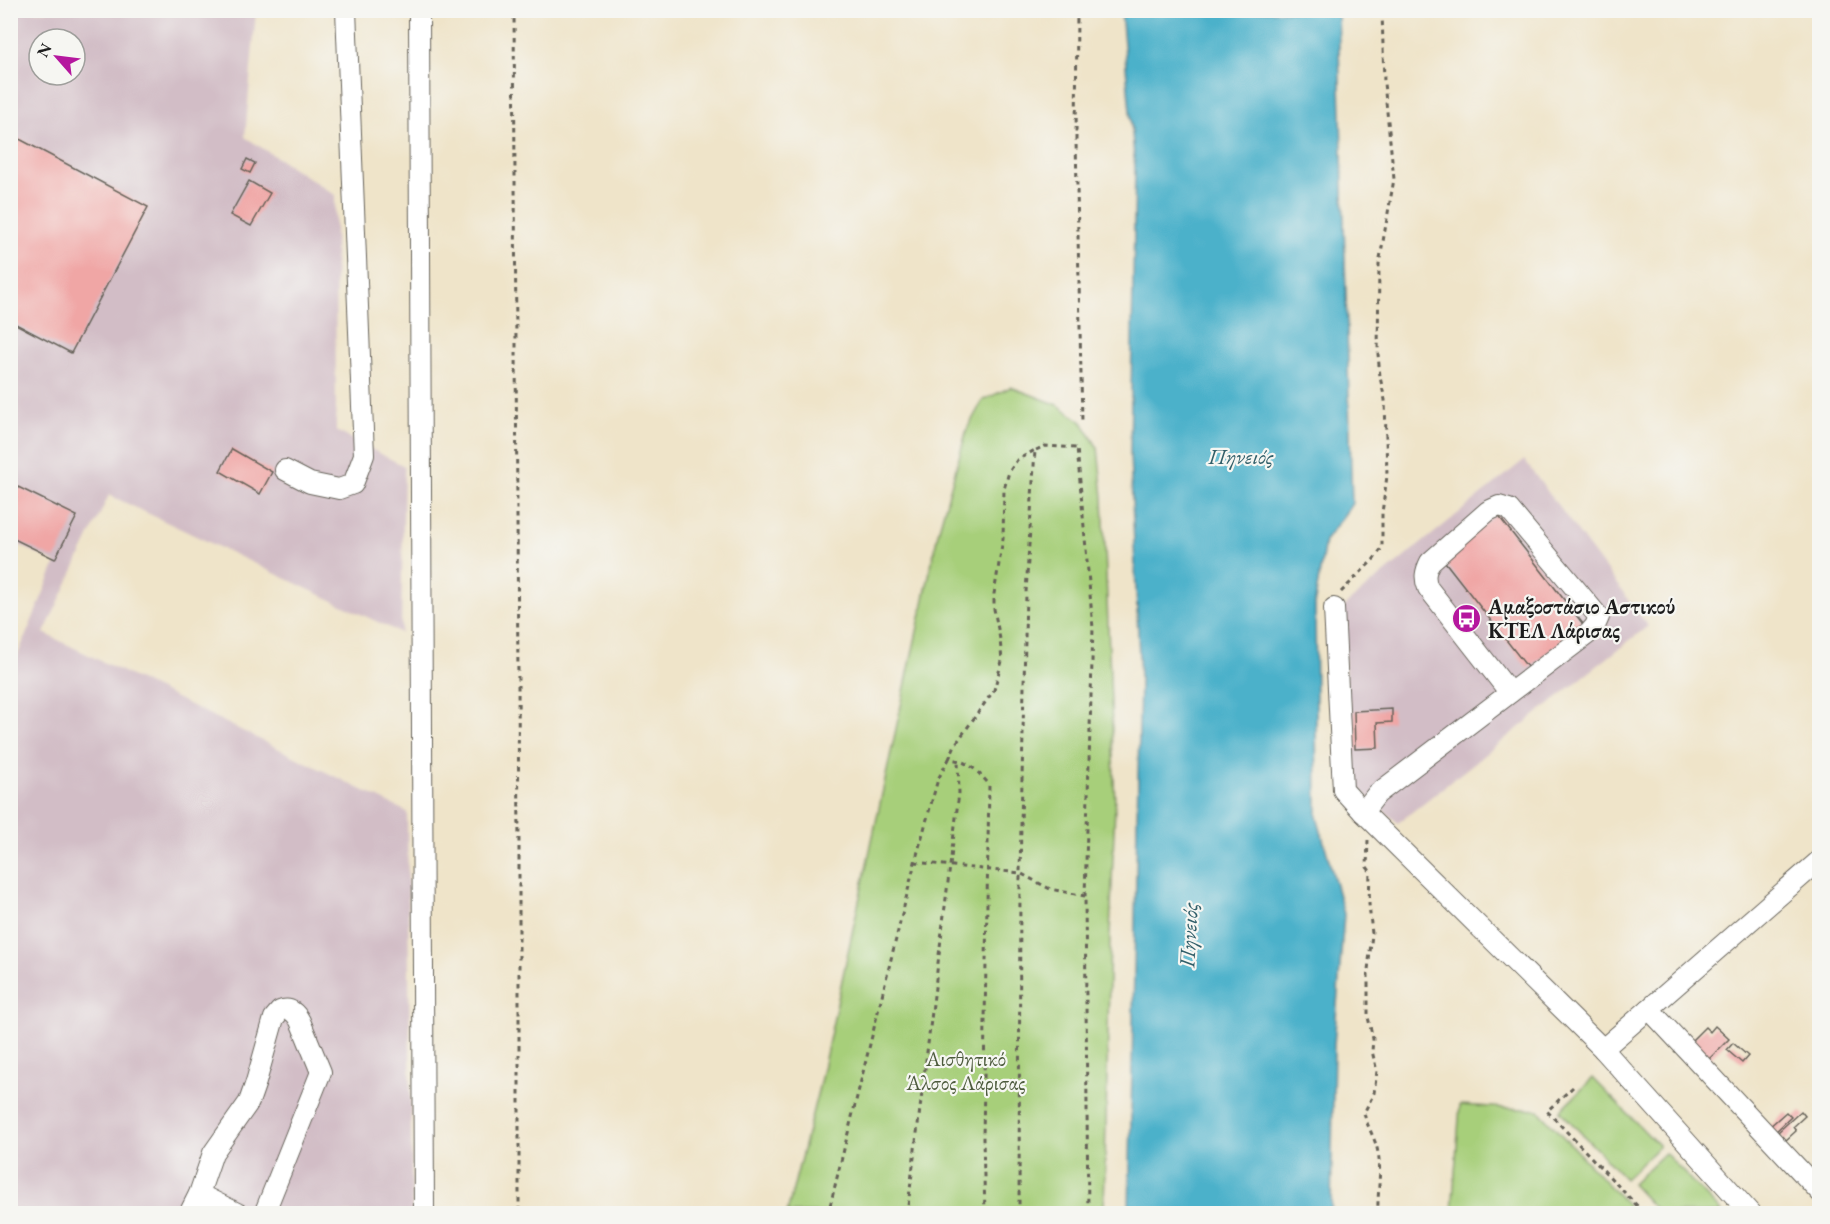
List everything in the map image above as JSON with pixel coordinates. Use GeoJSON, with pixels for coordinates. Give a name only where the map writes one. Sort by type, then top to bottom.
{"type":"FeatureCollection","features":[{"type":"Feature","properties":{"kind":"street"},"geometry":{"type":"LineString","coordinates":[[285,470],[310,483],[339,489],[353,484],[364,455],[346,10]]}},
{"type":"Feature","properties":{"kind":"street"},"geometry":{"type":"LineString","coordinates":[[419,10],[423,1214]]}},
{"type":"Feature","properties":{"kind":"street"},"geometry":{"type":"LineString","coordinates":[[1363,812],[1377,794],[1510,693],[1589,633],[1595,626],[1599,617],[1509,509],[1499,506],[1488,511],[1430,562],[1425,571],[1425,580],[1428,588],[1510,693]]}},
{"type":"Feature","properties":{"kind":"street"},"geometry":{"type":"LineString","coordinates":[[1334,608],[1342,785],[1349,798],[1603,1050],[1751,1214]]}},
{"type":"Feature","properties":{"kind":"street"},"geometry":{"type":"LineString","coordinates":[[1603,1050],[1820,860]]}},
{"type":"Feature","properties":{"kind":"street"},"geometry":{"type":"LineString","coordinates":[[1649,1009],[1820,1192]]}},
{"type":"Feature","properties":{"kind":"street"},"geometry":{"type":"LineString","coordinates":[[189,1214],[199,1194],[213,1153],[249,1102],[274,1018],[279,1011],[288,1010],[296,1013],[321,1072],[264,1214]]}},
{"type":"Feature","properties":{"kind":"street"},"geometry":{"type":"LineString","coordinates":[[199,1194],[239,1214]]}},
{"type":"Feature","properties":{"kind":"path"},"geometry":{"type":"LineString","coordinates":[[514,10],[519,1214]]}},
{"type":"Feature","properties":{"kind":"path"},"geometry":{"type":"LineString","coordinates":[[1077,10],[1082,422]]}},
{"type":"Feature","properties":{"kind":"path"},"geometry":{"type":"LineString","coordinates":[[1334,608],[1340,593],[1374,560],[1382,548],[1382,513],[1387,476],[1385,400],[1378,354],[1379,264],[1394,179],[1384,82],[1382,10]]}},
{"type":"Feature","properties":{"kind":"path"},"geometry":{"type":"LineString","coordinates":[[828,1214],[938,778],[955,745],[994,690],[1002,661],[994,594],[1003,539],[1004,489],[1009,472],[1017,460],[1045,446],[1077,448],[1093,628],[1085,896],[1089,1214]]}},
{"type":"Feature","properties":{"kind":"path"},"geometry":{"type":"LineString","coordinates":[[1018,1214],[1020,873],[1026,592],[1035,450]]}},
{"type":"Feature","properties":{"kind":"path"},"geometry":{"type":"LineString","coordinates":[[949,759],[970,765],[989,784],[985,1214]]}},
{"type":"Feature","properties":{"kind":"path"},"geometry":{"type":"LineString","coordinates":[[907,1214],[933,994],[951,867],[959,794],[958,760]]}},
{"type":"Feature","properties":{"kind":"path"},"geometry":{"type":"LineString","coordinates":[[1368,839],[1366,867],[1370,872],[1369,904],[1372,934],[1368,970],[1368,1017],[1377,1071],[1374,1093],[1364,1113],[1366,1124],[1378,1149],[1381,1178],[1378,1214]]}},
{"type":"Feature","properties":{"kind":"path"},"geometry":{"type":"LineString","coordinates":[[915,862],[1020,873],[1050,889],[1085,896]]}},
{"type":"Feature","properties":{"kind":"path"},"geometry":{"type":"LineString","coordinates":[[1573,1087],[1547,1111],[1645,1214]]}},
{"type":"Feature","properties":{"kind":"shaded area"},"geometry":{"type":"Polygon","coordinates":[[[10,11],[256,11],[245,137],[335,195],[336,431],[404,466],[401,633],[109,495],[44,633],[407,812],[412,1213],[11,1213],[11,671],[56,563],[11,541],[10,11]]]}},
{"type":"Feature","properties":{"kind":"shaded area"},"geometry":{"type":"Polygon","coordinates":[[[1524,460],[1648,626],[1398,823],[1349,780],[1343,607],[1524,460]]]}},
{"type":"Feature","properties":{"kind":"green space","name":"Αισθητικό Άλσος Λάρισας"},"geometry":{"type":"Polygon","coordinates":[[[1011,387],[1058,405],[1082,422],[1098,448],[1103,497],[1115,805],[1104,1213],[787,1213],[819,1087],[939,529],[967,429],[983,400],[1011,387]]]}},
{"type":"Feature","properties":{"kind":"green space"},"geometry":{"type":"Polygon","coordinates":[[[1593,1078],[1659,1146],[1625,1179],[1560,1111],[1593,1078]]]}},
{"type":"Feature","properties":{"kind":"green space"},"geometry":{"type":"Polygon","coordinates":[[[1460,1105],[1538,1110],[1635,1213],[1452,1213],[1460,1105]]]}},
{"type":"Feature","properties":{"kind":"green space"},"geometry":{"type":"Polygon","coordinates":[[[1665,1153],[1722,1213],[1659,1213],[1632,1184],[1665,1153]]]}},
{"type":"Feature","properties":{"kind":"water","name":"Πηνειός"},"geometry":{"type":"Polygon","coordinates":[[[1121,11],[1338,11],[1352,504],[1325,541],[1315,601],[1317,817],[1344,914],[1334,1045],[1331,1213],[1129,1213],[1140,679],[1130,454],[1135,167],[1121,11]]]}},
{"type":"Feature","properties":{"kind":"building"},"geometry":{"type":"Polygon","coordinates":[[[10,134],[148,207],[71,353],[10,321],[10,134]]]}},
{"type":"Feature","properties":{"kind":"building"},"geometry":{"type":"Polygon","coordinates":[[[247,159],[255,163],[250,173],[242,169],[247,159]]]}},
{"type":"Feature","properties":{"kind":"building"},"geometry":{"type":"Polygon","coordinates":[[[249,181],[270,193],[251,226],[230,215],[249,181]]]}},
{"type":"Feature","properties":{"kind":"building"},"geometry":{"type":"Polygon","coordinates":[[[232,449],[272,472],[260,494],[220,471],[232,449]]]}},
{"type":"Feature","properties":{"kind":"building"},"geometry":{"type":"Polygon","coordinates":[[[10,483],[77,516],[55,559],[10,537],[10,483]]]}},
{"type":"Feature","properties":{"kind":"building"},"geometry":{"type":"Polygon","coordinates":[[[1497,514],[1583,624],[1528,668],[1442,558],[1497,514]]]}},
{"type":"Feature","properties":{"kind":"building"},"geometry":{"type":"Polygon","coordinates":[[[1392,709],[1392,722],[1377,723],[1378,748],[1355,749],[1354,711],[1392,709]]]}},
{"type":"Feature","properties":{"kind":"building"},"geometry":{"type":"Polygon","coordinates":[[[1715,1026],[1729,1039],[1707,1061],[1689,1043],[1705,1027],[1710,1032],[1715,1026]]]}},
{"type":"Feature","properties":{"kind":"building"},"geometry":{"type":"Polygon","coordinates":[[[1733,1043],[1748,1056],[1742,1063],[1727,1050],[1733,1043]]]}},
{"type":"Feature","properties":{"kind":"building"},"geometry":{"type":"Polygon","coordinates":[[[1801,1111],[1805,1116],[1793,1127],[1796,1131],[1785,1141],[1778,1132],[1801,1111]]]}},
{"type":"Feature","properties":{"kind":"building"},"geometry":{"type":"Polygon","coordinates":[[[1786,1112],[1791,1117],[1773,1134],[1768,1128],[1786,1112]]]}},
{"type":"Feature","properties":{"kind":"place","name":"Αμαξοστάσιο Αστικού ΚΤΕΛ Λάρισας"},"geometry":{"type":"Point","coordinates":[1467,619]}}]}
